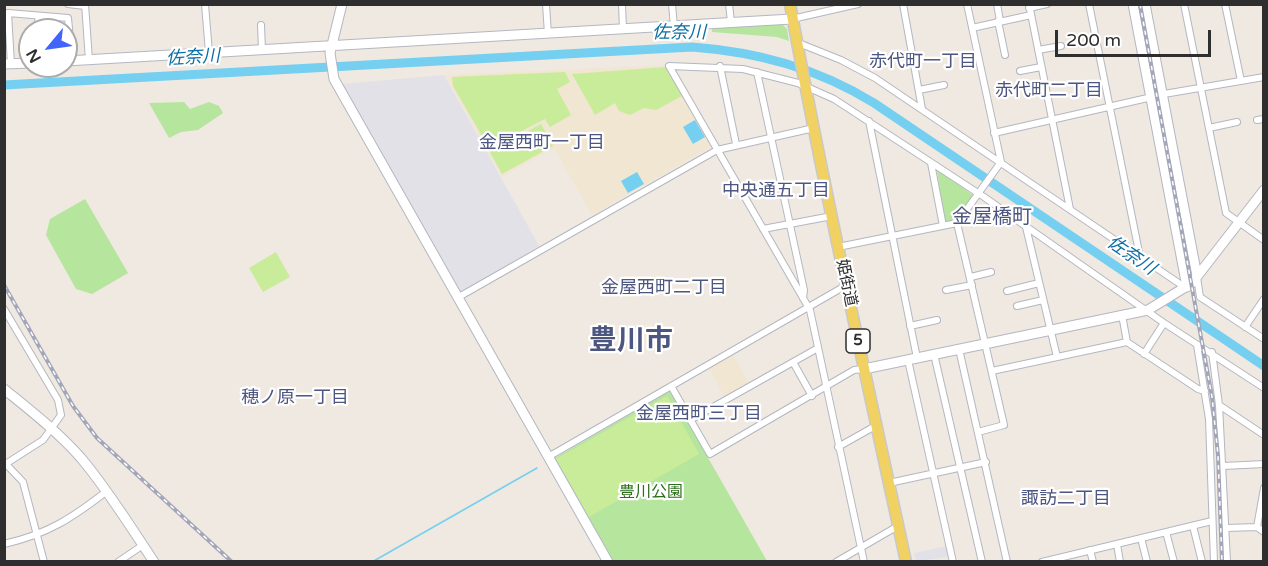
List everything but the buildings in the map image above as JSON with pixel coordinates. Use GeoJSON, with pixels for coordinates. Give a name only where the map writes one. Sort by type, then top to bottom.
{"type":"FeatureCollection","features":[{"type":"Feature","properties":{"kind":"main road","name":"姫街道"},"geometry":{"type":"LineString","coordinates":[[790,4],[796,45],[845,286],[906,561]]}},
{"type":"Feature","properties":{"kind":"street"},"geometry":{"type":"LineString","coordinates":[[68,4],[85,5],[89,60]]}},
{"type":"Feature","properties":{"kind":"street"},"geometry":{"type":"LineString","coordinates":[[206,4],[209,53]]}},
{"type":"Feature","properties":{"kind":"street"},"geometry":{"type":"LineString","coordinates":[[342,4],[330,57],[334,79],[456,298],[608,561]]}},
{"type":"Feature","properties":{"kind":"street"},"geometry":{"type":"LineString","coordinates":[[546,4],[548,34]]}},
{"type":"Feature","properties":{"kind":"street"},"geometry":{"type":"LineString","coordinates":[[622,4],[623,29]]}},
{"type":"Feature","properties":{"kind":"street"},"geometry":{"type":"LineString","coordinates":[[672,4],[674,27]]}},
{"type":"Feature","properties":{"kind":"street"},"geometry":{"type":"LineString","coordinates":[[729,4],[731,22]]}},
{"type":"Feature","properties":{"kind":"street"},"geometry":{"type":"LineString","coordinates":[[78,61],[792,19],[835,7],[858,4]]}},
{"type":"Feature","properties":{"kind":"street"},"geometry":{"type":"LineString","coordinates":[[903,4],[922,109]]}},
{"type":"Feature","properties":{"kind":"street"},"geometry":{"type":"LineString","coordinates":[[838,247],[957,223],[1001,162],[967,4]]}},
{"type":"Feature","properties":{"kind":"street"},"geometry":{"type":"LineString","coordinates":[[997,4],[1005,55]]}},
{"type":"Feature","properties":{"kind":"street"},"geometry":{"type":"LineString","coordinates":[[972,28],[1047,4]]}},
{"type":"Feature","properties":{"kind":"street"},"geometry":{"type":"LineString","coordinates":[[1089,4],[1140,257]]}},
{"type":"Feature","properties":{"kind":"street"},"geometry":{"type":"LineString","coordinates":[[1132,4],[1152,97],[1184,289]]}},
{"type":"Feature","properties":{"kind":"street"},"geometry":{"type":"LineString","coordinates":[[1145,4],[1164,94],[1200,297],[1263,339]]}},
{"type":"Feature","properties":{"kind":"street"},"geometry":{"type":"LineString","coordinates":[[1184,4],[1226,213],[1263,240]]}},
{"type":"Feature","properties":{"kind":"street"},"geometry":{"type":"LineString","coordinates":[[1225,4],[1241,81]]}},
{"type":"Feature","properties":{"kind":"street"},"geometry":{"type":"LineString","coordinates":[[1030,9],[1070,209]]}},
{"type":"Feature","properties":{"kind":"street"},"geometry":{"type":"LineString","coordinates":[[8,64],[8,13],[68,18]]}},
{"type":"Feature","properties":{"kind":"street"},"geometry":{"type":"LineString","coordinates":[[261,25],[262,50]]}},
{"type":"Feature","properties":{"kind":"street"},"geometry":{"type":"LineString","coordinates":[[796,45],[865,72],[1001,162],[1184,289]]}},
{"type":"Feature","properties":{"kind":"street"},"geometry":{"type":"LineString","coordinates":[[1038,50],[1061,46]]}},
{"type":"Feature","properties":{"kind":"street"},"geometry":{"type":"LineString","coordinates":[[864,561],[808,307],[669,66],[720,66],[805,83],[980,192],[1164,323],[1212,352],[1263,388]]}},
{"type":"Feature","properties":{"kind":"street"},"geometry":{"type":"LineString","coordinates":[[720,66],[736,144]]}},
{"type":"Feature","properties":{"kind":"street"},"geometry":{"type":"LineString","coordinates":[[1020,71],[1041,67]]}},
{"type":"Feature","properties":{"kind":"street"},"geometry":{"type":"LineString","coordinates":[[757,72],[805,294],[803,298]]}},
{"type":"Feature","properties":{"kind":"street"},"geometry":{"type":"LineString","coordinates":[[1164,94],[1263,77]]}},
{"type":"Feature","properties":{"kind":"street"},"geometry":{"type":"LineString","coordinates":[[918,90],[944,85]]}},
{"type":"Feature","properties":{"kind":"street"},"geometry":{"type":"LineString","coordinates":[[994,133],[1152,97]]}},
{"type":"Feature","properties":{"kind":"street"},"geometry":{"type":"LineString","coordinates":[[869,121],[910,326],[912,359],[933,474],[953,561]]}},
{"type":"Feature","properties":{"kind":"street"},"geometry":{"type":"LineString","coordinates":[[1209,128],[1237,122]]}},
{"type":"Feature","properties":{"kind":"street"},"geometry":{"type":"LineString","coordinates":[[456,298],[717,150],[814,128]]}},
{"type":"Feature","properties":{"kind":"street"},"geometry":{"type":"LineString","coordinates":[[931,163],[943,226]]}},
{"type":"Feature","properties":{"kind":"street"},"geometry":{"type":"LineString","coordinates":[[671,386],[710,454],[854,370],[1148,310],[1184,289],[1197,276],[1262,194]]}},
{"type":"Feature","properties":{"kind":"street"},"geometry":{"type":"LineString","coordinates":[[763,229],[832,216]]}},
{"type":"Feature","properties":{"kind":"street"},"geometry":{"type":"LineString","coordinates":[[957,223],[1004,425],[978,432]]}},
{"type":"Feature","properties":{"kind":"street"},"geometry":{"type":"LineString","coordinates":[[1026,226],[1057,357]]}},
{"type":"Feature","properties":{"kind":"street"},"geometry":{"type":"LineString","coordinates":[[970,277],[992,272]]}},
{"type":"Feature","properties":{"kind":"street"},"geometry":{"type":"LineString","coordinates":[[1007,291],[1039,284]]}},
{"type":"Feature","properties":{"kind":"street"},"geometry":{"type":"LineString","coordinates":[[946,290],[972,285]]}},
{"type":"Feature","properties":{"kind":"street"},"geometry":{"type":"LineString","coordinates":[[548,457],[845,286]]}},
{"type":"Feature","properties":{"kind":"street"},"geometry":{"type":"LineString","coordinates":[[1245,327],[1263,299]]}},
{"type":"Feature","properties":{"kind":"street"},"geometry":{"type":"LineString","coordinates":[[1017,306],[1043,300]]}},
{"type":"Feature","properties":{"kind":"street"},"geometry":{"type":"LineString","coordinates":[[1157,317],[1162,303]]}},
{"type":"Feature","properties":{"kind":"street"},"geometry":{"type":"LineString","coordinates":[[4,309],[58,400],[61,415],[43,440],[5,464],[23,482],[44,561]]}},
{"type":"Feature","properties":{"kind":"street"},"geometry":{"type":"LineString","coordinates":[[1122,315],[1127,342],[1198,389],[1205,391]]}},
{"type":"Feature","properties":{"kind":"street"},"geometry":{"type":"LineString","coordinates":[[910,326],[937,320]]}},
{"type":"Feature","properties":{"kind":"street"},"geometry":{"type":"LineString","coordinates":[[1144,354],[1164,323]]}},
{"type":"Feature","properties":{"kind":"street"},"geometry":{"type":"LineString","coordinates":[[992,371],[1127,342]]}},
{"type":"Feature","properties":{"kind":"street"},"geometry":{"type":"LineString","coordinates":[[1197,345],[1205,391],[1214,561]]}},
{"type":"Feature","properties":{"kind":"street"},"geometry":{"type":"LineString","coordinates":[[690,420],[818,348]]}},
{"type":"Feature","properties":{"kind":"street"},"geometry":{"type":"LineString","coordinates":[[959,349],[1007,561]]}},
{"type":"Feature","properties":{"kind":"street"},"geometry":{"type":"LineString","coordinates":[[1212,352],[1219,405],[1227,561]]}},
{"type":"Feature","properties":{"kind":"street"},"geometry":{"type":"LineString","coordinates":[[933,354],[982,561]]}},
{"type":"Feature","properties":{"kind":"street"},"geometry":{"type":"LineString","coordinates":[[793,362],[812,396]]}},
{"type":"Feature","properties":{"kind":"street"},"geometry":{"type":"LineString","coordinates":[[4,389],[52,429],[79,457],[107,491],[154,561]]}},
{"type":"Feature","properties":{"kind":"street"},"geometry":{"type":"LineString","coordinates":[[1219,405],[1263,435]]}},
{"type":"Feature","properties":{"kind":"street"},"geometry":{"type":"LineString","coordinates":[[838,447],[877,425]]}},
{"type":"Feature","properties":{"kind":"street"},"geometry":{"type":"LineString","coordinates":[[889,483],[986,462]]}},
{"type":"Feature","properties":{"kind":"street"},"geometry":{"type":"LineString","coordinates":[[1223,466],[1263,464]]}},
{"type":"Feature","properties":{"kind":"street"},"geometry":{"type":"LineString","coordinates":[[1257,527],[1263,488]]}},
{"type":"Feature","properties":{"kind":"street"},"geometry":{"type":"LineString","coordinates":[[4,544],[36,536],[69,520],[107,491]]}},
{"type":"Feature","properties":{"kind":"street"},"geometry":{"type":"LineString","coordinates":[[1042,561],[1064,559],[1090,550],[1212,521]]}},
{"type":"Feature","properties":{"kind":"street"},"geometry":{"type":"LineString","coordinates":[[836,561],[898,526]]}},
{"type":"Feature","properties":{"kind":"street"},"geometry":{"type":"LineString","coordinates":[[1193,526],[1202,561]]}},
{"type":"Feature","properties":{"kind":"street"},"geometry":{"type":"LineString","coordinates":[[1226,528],[1257,527],[1263,532]]}},
{"type":"Feature","properties":{"kind":"street"},"geometry":{"type":"LineString","coordinates":[[1167,532],[1174,561]]}},
{"type":"Feature","properties":{"kind":"street"},"geometry":{"type":"LineString","coordinates":[[1141,538],[1147,561]]}},
{"type":"Feature","properties":{"kind":"street"},"geometry":{"type":"LineString","coordinates":[[1117,544],[1120,561]]}},
{"type":"Feature","properties":{"kind":"street"},"geometry":{"type":"LineString","coordinates":[[118,561],[143,545]]}},
{"type":"Feature","properties":{"kind":"street"},"geometry":{"type":"LineString","coordinates":[[1090,550],[1093,561]]}},
{"type":"Feature","properties":{"kind":"shaded area"},"geometry":{"type":"Polygon","coordinates":[[[667,65],[714,145],[592,215],[554,148],[502,177],[445,75],[667,65]]]}},
{"type":"Feature","properties":{"kind":"shaded area"},"geometry":{"type":"Polygon","coordinates":[[[444,75],[539,246],[460,293],[341,84],[444,75]]]}},
{"type":"Feature","properties":{"kind":"shaded area"},"geometry":{"type":"Polygon","coordinates":[[[733,355],[749,384],[725,398],[709,368],[733,355]]]}},
{"type":"Feature","properties":{"kind":"shaded area"},"geometry":{"type":"Polygon","coordinates":[[[947,546],[950,557],[916,561],[914,553],[947,546]]]}},
{"type":"Feature","properties":{"kind":"green space"},"geometry":{"type":"Polygon","coordinates":[[[782,24],[787,29],[789,41],[777,37],[712,32],[712,28],[782,24]]]}},
{"type":"Feature","properties":{"kind":"green space"},"geometry":{"type":"Polygon","coordinates":[[[666,67],[682,96],[656,110],[644,108],[630,115],[619,111],[615,103],[595,115],[572,74],[666,67]]]}},
{"type":"Feature","properties":{"kind":"green space"},"geometry":{"type":"Polygon","coordinates":[[[565,72],[570,82],[557,89],[571,115],[550,127],[545,119],[489,148],[453,86],[452,77],[565,72]]]}},
{"type":"Feature","properties":{"kind":"green space"},"geometry":{"type":"Polygon","coordinates":[[[184,102],[190,109],[209,102],[219,106],[223,113],[198,130],[181,132],[169,138],[149,103],[184,102]]]}},
{"type":"Feature","properties":{"kind":"green space"},"geometry":{"type":"Polygon","coordinates":[[[541,124],[553,146],[502,174],[490,152],[541,124]]]}},
{"type":"Feature","properties":{"kind":"green space"},"geometry":{"type":"Polygon","coordinates":[[[937,169],[974,196],[957,220],[944,222],[937,169]]]}},
{"type":"Feature","properties":{"kind":"green space"},"geometry":{"type":"Polygon","coordinates":[[[85,199],[128,273],[92,294],[76,289],[46,235],[50,219],[85,199]]]}},
{"type":"Feature","properties":{"kind":"green space"},"geometry":{"type":"Polygon","coordinates":[[[276,252],[290,277],[263,292],[249,268],[276,252]]]}},
{"type":"Feature","properties":{"kind":"green space","name":"豊川公園"},"geometry":{"type":"Polygon","coordinates":[[[670,391],[767,561],[613,561],[555,458],[670,391]]]}},
{"type":"Feature","properties":{"kind":"green space"},"geometry":{"type":"Polygon","coordinates":[[[667,396],[699,454],[589,517],[556,459],[667,396]]]}},
{"type":"Feature","properties":{"kind":"water"},"geometry":{"type":"Polygon","coordinates":[[[695,120],[705,137],[693,144],[683,127],[695,120]]]}},
{"type":"Feature","properties":{"kind":"water"},"geometry":{"type":"Polygon","coordinates":[[[637,172],[644,184],[628,193],[621,181],[637,172]]]}},
{"type":"Feature","properties":{"kind":"waterway","name":"佐奈川"},"geometry":{"type":"LineString","coordinates":[[4,85],[692,47],[764,58],[809,71],[874,103],[1264,366]]}},
{"type":"Feature","properties":{"kind":"waterway"},"geometry":{"type":"LineString","coordinates":[[372,562],[537,468]]}},
{"type":"Feature","properties":{"kind":"railway"},"geometry":{"type":"LineString","coordinates":[[1140,4],[1212,397],[1218,455],[1222,562]]}},
{"type":"Feature","properties":{"kind":"railway"},"geometry":{"type":"LineString","coordinates":[[4,285],[73,406],[97,438],[232,562]]}},
{"type":"Feature","properties":{"kind":"district","name":"赤代町一丁目"},"geometry":{"type":"Point","coordinates":[923,62]}},
{"type":"Feature","properties":{"kind":"district","name":"赤代町二丁目"},"geometry":{"type":"Point","coordinates":[1049,91]}},
{"type":"Feature","properties":{"kind":"district","name":"金屋西町一丁目"},"geometry":{"type":"Point","coordinates":[542,143]}},
{"type":"Feature","properties":{"kind":"district","name":"中央通五丁目"},"geometry":{"type":"Point","coordinates":[776,191]}},
{"type":"Feature","properties":{"kind":"district","name":"金屋橋町"},"geometry":{"type":"Point","coordinates":[992,218]}},
{"type":"Feature","properties":{"kind":"district","name":"金屋西町二丁目"},"geometry":{"type":"Point","coordinates":[664,288]}},
{"type":"Feature","properties":{"kind":"district","name":"豊川市"},"geometry":{"type":"Point","coordinates":[631,342]}},
{"type":"Feature","properties":{"kind":"district","name":"穂ノ原一丁目"},"geometry":{"type":"Point","coordinates":[295,398]}},
{"type":"Feature","properties":{"kind":"district","name":"金屋西町三丁目"},"geometry":{"type":"Point","coordinates":[699,414]}},
{"type":"Feature","properties":{"kind":"district","name":"諏訪二丁目"},"geometry":{"type":"Point","coordinates":[1066,499]}}]}
